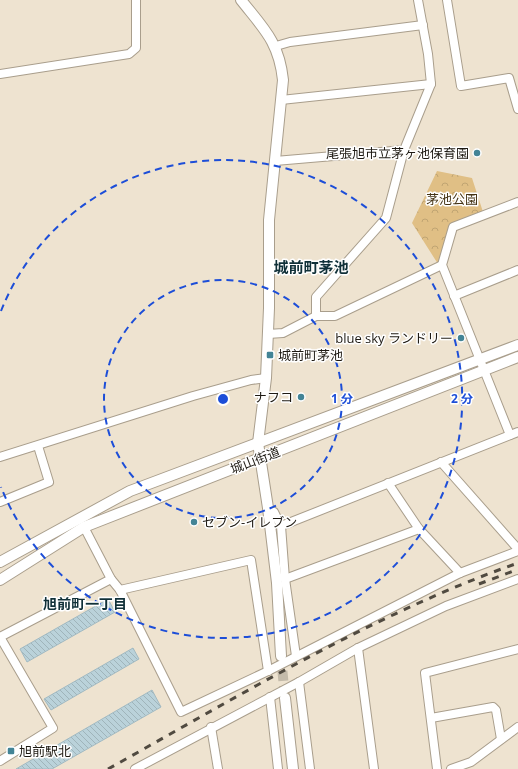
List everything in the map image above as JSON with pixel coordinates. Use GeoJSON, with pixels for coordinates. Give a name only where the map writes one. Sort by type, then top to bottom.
{"type":"FeatureCollection","features":[{"type":"Feature","properties":{"kind":"street"},"geometry":{"type":"LineString","coordinates":[[0,74],[129,54],[136,48],[136,0]]}},
{"type":"Feature","properties":{"kind":"street"},"geometry":{"type":"LineString","coordinates":[[241,0],[276,46],[281,64],[283,80],[269,220],[266,378],[258,443],[277,583],[281,656]]}},
{"type":"Feature","properties":{"kind":"street"},"geometry":{"type":"LineString","coordinates":[[316,316],[316,297],[386,218],[404,150],[431,84],[424,25],[418,0]]}},
{"type":"Feature","properties":{"kind":"street"},"geometry":{"type":"LineString","coordinates":[[447,0],[462,86],[509,78],[518,109]]}},
{"type":"Feature","properties":{"kind":"street"},"geometry":{"type":"LineString","coordinates":[[276,46],[290,42],[424,25]]}},
{"type":"Feature","properties":{"kind":"street"},"geometry":{"type":"LineString","coordinates":[[281,100],[431,84]]}},
{"type":"Feature","properties":{"kind":"street"},"geometry":{"type":"LineString","coordinates":[[274,161],[404,150]]}},
{"type":"Feature","properties":{"kind":"street"},"geometry":{"type":"LineString","coordinates":[[281,526],[514,433],[479,360],[442,265],[453,227],[518,202]]}},
{"type":"Feature","properties":{"kind":"street"},"geometry":{"type":"LineString","coordinates":[[268,334],[283,333],[316,316],[335,316],[442,265]]}},
{"type":"Feature","properties":{"kind":"street"},"geometry":{"type":"LineString","coordinates":[[454,296],[518,270]]}},
{"type":"Feature","properties":{"kind":"street","name":"城山街道"},"geometry":{"type":"LineString","coordinates":[[0,562],[130,491],[518,345]]}},
{"type":"Feature","properties":{"kind":"street","name":"城山街道"},"geometry":{"type":"LineString","coordinates":[[0,580],[84,527],[518,357]]}},
{"type":"Feature","properties":{"kind":"street"},"geometry":{"type":"LineString","coordinates":[[0,457],[193,396],[251,380],[266,378]]}},
{"type":"Feature","properties":{"kind":"street"},"geometry":{"type":"LineString","coordinates":[[0,502],[49,482],[38,446]]}},
{"type":"Feature","properties":{"kind":"street"},"geometry":{"type":"LineString","coordinates":[[84,527],[111,579],[120,590],[181,712],[268,671],[460,573],[518,550],[441,462]]}},
{"type":"Feature","properties":{"kind":"street"},"geometry":{"type":"LineString","coordinates":[[388,483],[419,529],[460,573]]}},
{"type":"Feature","properties":{"kind":"street"},"geometry":{"type":"LineString","coordinates":[[268,508],[274,512],[281,526],[285,579],[296,656]]}},
{"type":"Feature","properties":{"kind":"street"},"geometry":{"type":"LineString","coordinates":[[285,579],[419,529]]}},
{"type":"Feature","properties":{"kind":"street"},"geometry":{"type":"LineString","coordinates":[[120,590],[251,560],[268,671]]}},
{"type":"Feature","properties":{"kind":"street"},"geometry":{"type":"LineString","coordinates":[[0,761],[53,728],[0,637],[111,579]]}},
{"type":"Feature","properties":{"kind":"street"},"geometry":{"type":"LineString","coordinates":[[135,769],[211,727],[299,682],[358,648],[446,606],[518,579]]}},
{"type":"Feature","properties":{"kind":"street"},"geometry":{"type":"LineString","coordinates":[[358,648],[374,769]]}},
{"type":"Feature","properties":{"kind":"street"},"geometry":{"type":"LineString","coordinates":[[437,769],[425,673],[518,649]]}},
{"type":"Feature","properties":{"kind":"street"},"geometry":{"type":"LineString","coordinates":[[299,682],[310,769]]}},
{"type":"Feature","properties":{"kind":"street"},"geometry":{"type":"LineString","coordinates":[[270,697],[278,769]]}},
{"type":"Feature","properties":{"kind":"street"},"geometry":{"type":"LineString","coordinates":[[285,698],[293,769]]}},
{"type":"Feature","properties":{"kind":"street"},"geometry":{"type":"LineString","coordinates":[[431,718],[493,707],[496,710],[501,738]]}},
{"type":"Feature","properties":{"kind":"street"},"geometry":{"type":"LineString","coordinates":[[211,727],[218,769]]}},
{"type":"Feature","properties":{"kind":"street"},"geometry":{"type":"LineString","coordinates":[[451,769],[471,762],[501,738],[518,727]]}},
{"type":"Feature","properties":{"kind":"green space","name":"茅池公園"},"geometry":{"type":"Polygon","coordinates":[[[437,171],[472,178],[483,212],[449,226],[438,264],[412,223],[437,171]]]}},
{"type":"Feature","properties":{"kind":"building"},"geometry":{"type":"Polygon","coordinates":[[[108,599],[115,612],[27,662],[20,649],[108,599]]]}},
{"type":"Feature","properties":{"kind":"building"},"geometry":{"type":"Polygon","coordinates":[[[133,648],[139,659],[51,710],[44,699],[133,648]]]}},
{"type":"Feature","properties":{"kind":"building"},"geometry":{"type":"Polygon","coordinates":[[[152,690],[161,707],[52,769],[16,769],[152,690]]]}},
{"type":"Feature","properties":{"kind":"tunnel"},"geometry":{"type":"LineString","coordinates":[[281,656],[285,698]]}},
{"type":"Feature","properties":{"kind":"railway"},"geometry":{"type":"LineString","coordinates":[[108,769],[308,657],[411,606],[464,583],[518,563]]}},
{"type":"Feature","properties":{"kind":"railway"},"geometry":{"type":"LineString","coordinates":[[479,584],[516,570]]}},
{"type":"Feature","properties":{"kind":"place","name":"尾張旭市立茅ヶ池保育園"},"geometry":{"type":"Point","coordinates":[477,153]}},
{"type":"Feature","properties":{"kind":"place","name":"blue sky ランドリー"},"geometry":{"type":"Point","coordinates":[461,338]}},
{"type":"Feature","properties":{"kind":"place","name":"城前町茅池"},"geometry":{"type":"Point","coordinates":[270,355]}},
{"type":"Feature","properties":{"kind":"place","name":"ナフコ"},"geometry":{"type":"Point","coordinates":[301,397]}},
{"type":"Feature","properties":{"kind":"place","name":"セブン-イレブン"},"geometry":{"type":"Point","coordinates":[194,522]}},
{"type":"Feature","properties":{"kind":"place","name":"旭前駅北"},"geometry":{"type":"Point","coordinates":[11,751]}},
{"type":"Feature","properties":{"kind":"district","name":"城前町茅池"},"geometry":{"type":"Point","coordinates":[311,267]}},
{"type":"Feature","properties":{"kind":"district","name":"旭前町一丁目"},"geometry":{"type":"Point","coordinates":[85,603]}}]}
